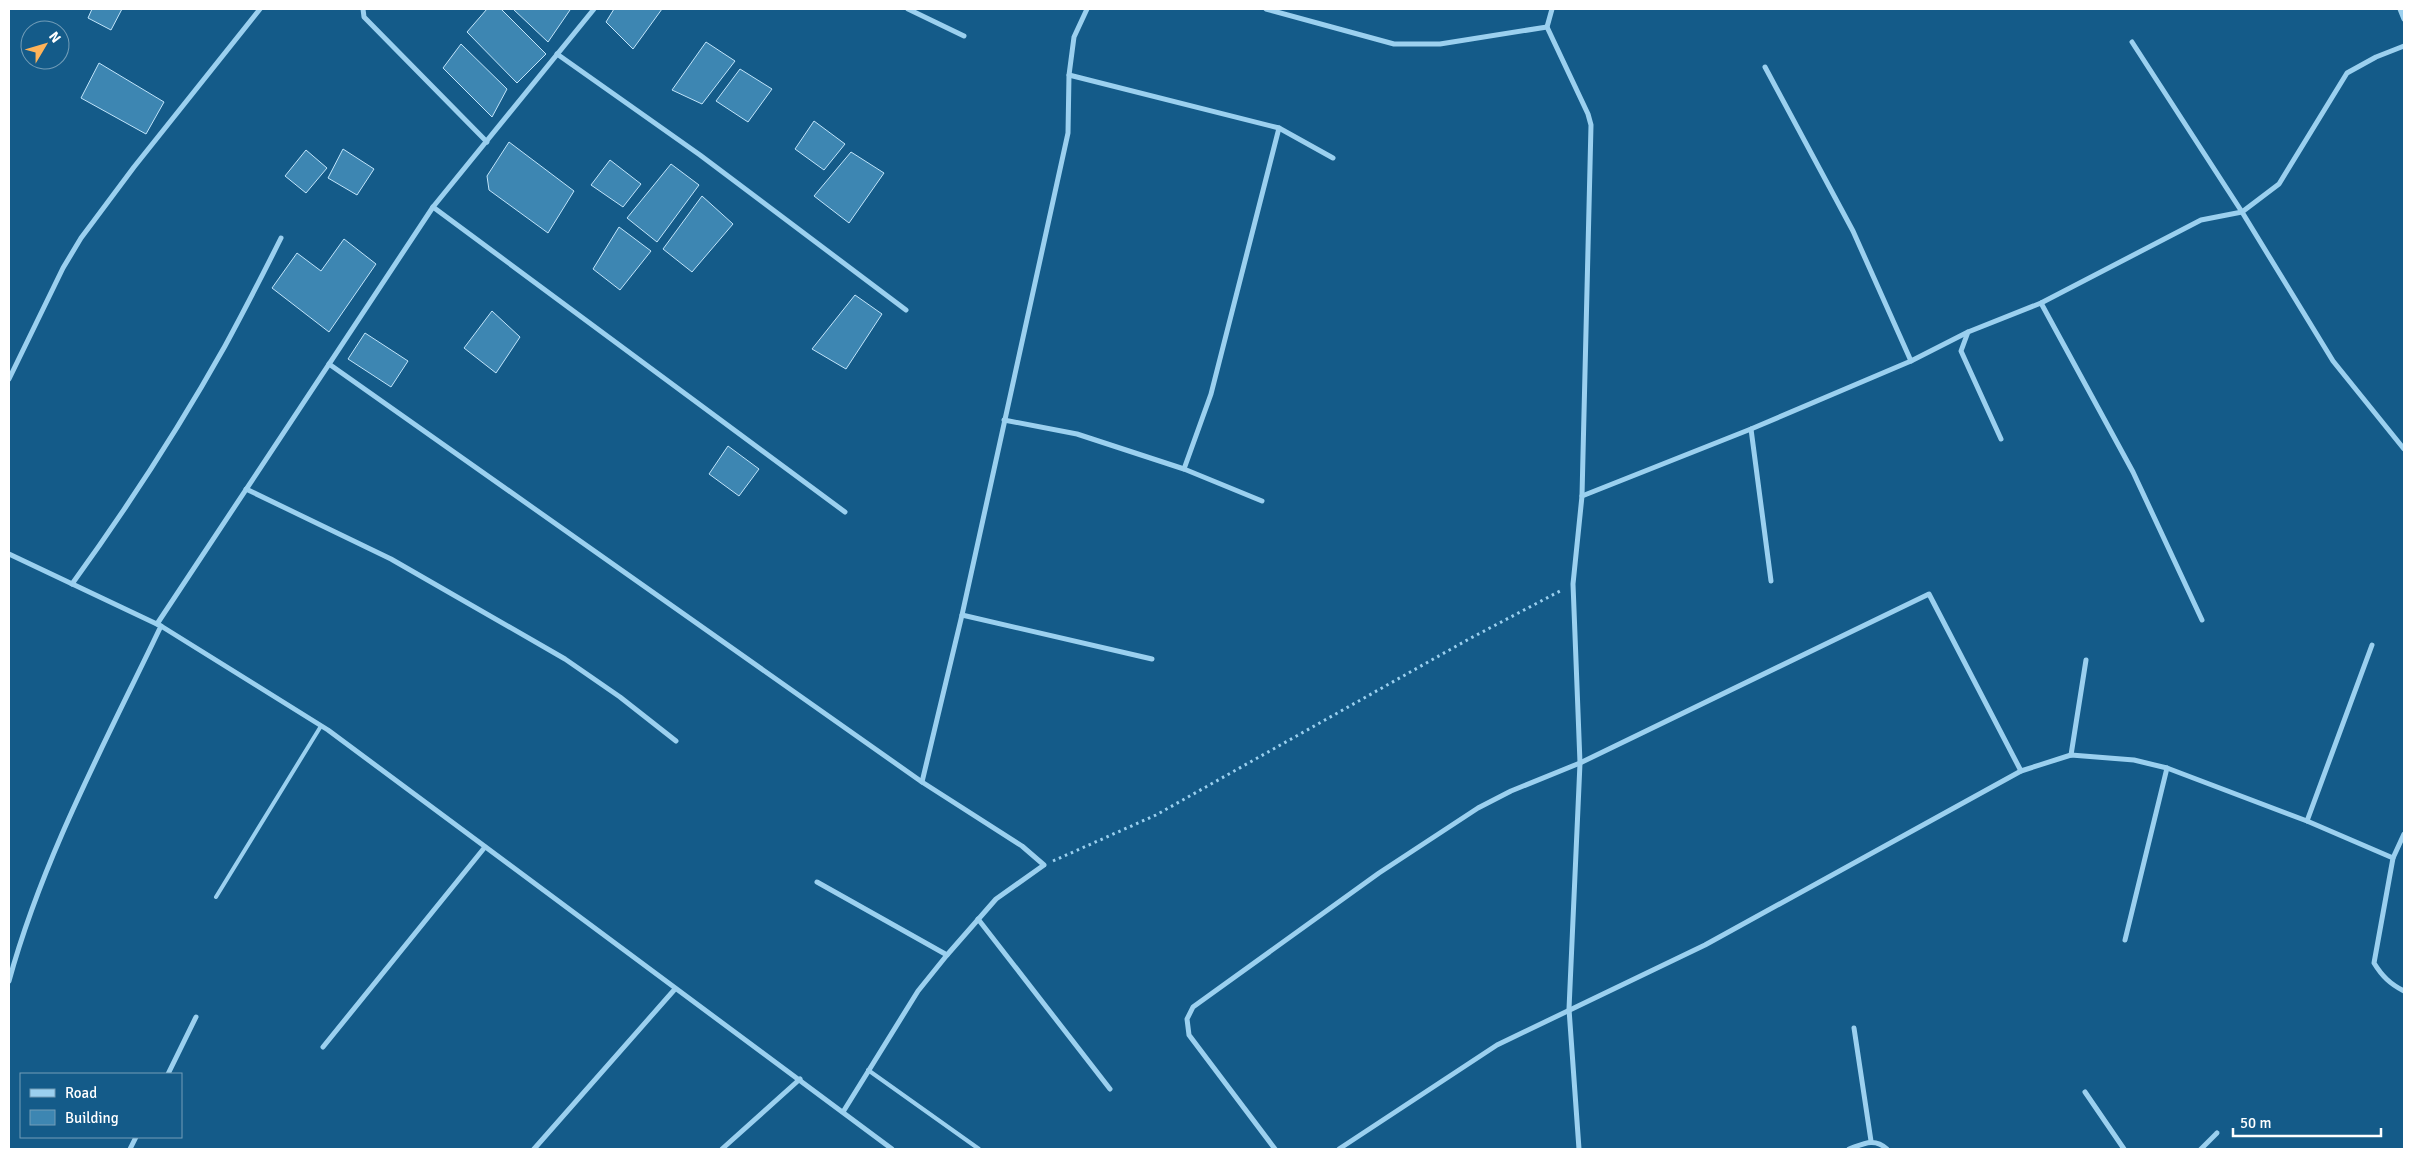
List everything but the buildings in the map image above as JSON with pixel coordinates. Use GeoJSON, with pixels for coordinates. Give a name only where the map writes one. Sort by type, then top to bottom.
{"type":"FeatureCollection","features":[{"type":"Feature","properties":{"kind":"street"},"geometry":{"type":"LineString","coordinates":[[9,379],[63,268],[81,238],[134,167],[260,9]]}},
{"type":"Feature","properties":{"kind":"street"},"geometry":{"type":"LineString","coordinates":[[363,9],[364,17],[487,142]]}},
{"type":"Feature","properties":{"kind":"street"},"geometry":{"type":"LineString","coordinates":[[9,981],[18,947],[63,831],[159,625],[246,489],[433,207],[594,9]]}},
{"type":"Feature","properties":{"kind":"street"},"geometry":{"type":"LineString","coordinates":[[908,9],[964,36]]}},
{"type":"Feature","properties":{"kind":"street"},"geometry":{"type":"LineString","coordinates":[[922,782],[962,615],[1068,133],[1069,75],[1074,37],[1087,9]]}},
{"type":"Feature","properties":{"kind":"street"},"geometry":{"type":"LineString","coordinates":[[1266,9],[1394,44],[1440,44],[1547,28]]}},
{"type":"Feature","properties":{"kind":"street"},"geometry":{"type":"LineString","coordinates":[[1552,9],[1547,28],[1588,114],[1591,125],[1582,496],[1573,584],[1580,763],[1569,1009],[1579,1149]]}},
{"type":"Feature","properties":{"kind":"street"},"geometry":{"type":"LineString","coordinates":[[2400,9],[2404,19]]}},
{"type":"Feature","properties":{"kind":"street"},"geometry":{"type":"LineString","coordinates":[[2132,42],[2242,212],[2333,361],[2404,449]]}},
{"type":"Feature","properties":{"kind":"street"},"geometry":{"type":"LineString","coordinates":[[1582,496],[1751,429],[1911,361],[1968,332],[2041,303],[2200,220],[2242,212],[2279,184],[2347,73],[2376,57],[2404,46]]}},
{"type":"Feature","properties":{"kind":"street"},"geometry":{"type":"LineString","coordinates":[[557,54],[700,155],[906,310]]}},
{"type":"Feature","properties":{"kind":"street"},"geometry":{"type":"LineString","coordinates":[[1765,68],[1853,231],[1911,361]]}},
{"type":"Feature","properties":{"kind":"street"},"geometry":{"type":"LineString","coordinates":[[1069,75],[1279,128],[1333,158]]}},
{"type":"Feature","properties":{"kind":"street"},"geometry":{"type":"LineString","coordinates":[[1184,468],[1211,394],[1279,128]]}},
{"type":"Feature","properties":{"kind":"street"},"geometry":{"type":"LineString","coordinates":[[433,207],[845,512]]}},
{"type":"Feature","properties":{"kind":"street"},"geometry":{"type":"LineString","coordinates":[[72,584],[113,527],[181,419],[224,347],[281,238]]}},
{"type":"Feature","properties":{"kind":"street"},"geometry":{"type":"LineString","coordinates":[[2041,303],[2132,472],[2202,620]]}},
{"type":"Feature","properties":{"kind":"street"},"geometry":{"type":"LineString","coordinates":[[1968,332],[1961,351],[2001,439]]}},
{"type":"Feature","properties":{"kind":"street"},"geometry":{"type":"LineString","coordinates":[[329,364],[922,782],[1022,846],[1044,865],[996,898],[946,955],[918,992],[843,1112]]}},
{"type":"Feature","properties":{"kind":"street"},"geometry":{"type":"LineString","coordinates":[[1004,420],[1077,434],[1184,468],[1262,501]]}},
{"type":"Feature","properties":{"kind":"street"},"geometry":{"type":"LineString","coordinates":[[1751,429],[1771,580]]}},
{"type":"Feature","properties":{"kind":"street"},"geometry":{"type":"LineString","coordinates":[[246,489],[391,558],[565,659],[620,697],[676,741]]}},
{"type":"Feature","properties":{"kind":"street"},"geometry":{"type":"LineString","coordinates":[[9,554],[159,625],[321,726],[892,1149]]}},
{"type":"Feature","properties":{"kind":"street"},"geometry":{"type":"LineString","coordinates":[[1275,1149],[1189,1035],[1187,1019],[1193,1007],[1379,873],[1478,808],[1580,763],[1929,594],[2021,772]]}},
{"type":"Feature","properties":{"kind":"street"},"geometry":{"type":"LineString","coordinates":[[962,615],[1152,659]]}},
{"type":"Feature","properties":{"kind":"street"},"geometry":{"type":"LineString","coordinates":[[2307,821],[2372,645]]}},
{"type":"Feature","properties":{"kind":"street"},"geometry":{"type":"LineString","coordinates":[[2071,755],[2086,660]]}},
{"type":"Feature","properties":{"kind":"street"},"geometry":{"type":"LineString","coordinates":[[1339,1149],[1497,1045],[1705,945],[2021,772],[2071,755],[2134,760],[2167,768],[2307,821],[2393,858]]}},
{"type":"Feature","properties":{"kind":"street"},"geometry":{"type":"LineString","coordinates":[[2125,940],[2167,768]]}},
{"type":"Feature","properties":{"kind":"street"},"geometry":{"type":"LineString","coordinates":[[2404,834],[2393,858],[2374,963],[2381,975],[2404,991]]}},
{"type":"Feature","properties":{"kind":"street"},"geometry":{"type":"LineString","coordinates":[[323,1047],[485,847]]}},
{"type":"Feature","properties":{"kind":"street"},"geometry":{"type":"LineString","coordinates":[[817,882],[946,955]]}},
{"type":"Feature","properties":{"kind":"street"},"geometry":{"type":"LineString","coordinates":[[978,919],[1110,1089]]}},
{"type":"Feature","properties":{"kind":"street"},"geometry":{"type":"LineString","coordinates":[[534,1149],[675,989]]}},
{"type":"Feature","properties":{"kind":"street"},"geometry":{"type":"LineString","coordinates":[[168,1073],[196,1018]]}},
{"type":"Feature","properties":{"kind":"street"},"geometry":{"type":"LineString","coordinates":[[1854,1028],[1871,1141]]}},
{"type":"Feature","properties":{"kind":"street"},"geometry":{"type":"LineString","coordinates":[[722,1149],[800,1079]]}},
{"type":"Feature","properties":{"kind":"street"},"geometry":{"type":"LineString","coordinates":[[2085,1092],[2124,1149]]}},
{"type":"Feature","properties":{"kind":"street"},"geometry":{"type":"LineString","coordinates":[[2201,1149],[2217,1133]]}},
{"type":"Feature","properties":{"kind":"street"},"geometry":{"type":"LineString","coordinates":[[1848,1149],[1871,1141],[1887,1149]]}},
{"type":"Feature","properties":{"kind":"lane"},"geometry":{"type":"LineString","coordinates":[[216,898],[321,726]]}},
{"type":"Feature","properties":{"kind":"lane"},"geometry":{"type":"LineString","coordinates":[[868,1070],[978,1149]]}},
{"type":"Feature","properties":{"kind":"path"},"geometry":{"type":"LineString","coordinates":[[1044,865],[1156,815],[1469,639],[1573,584]]}}]}
